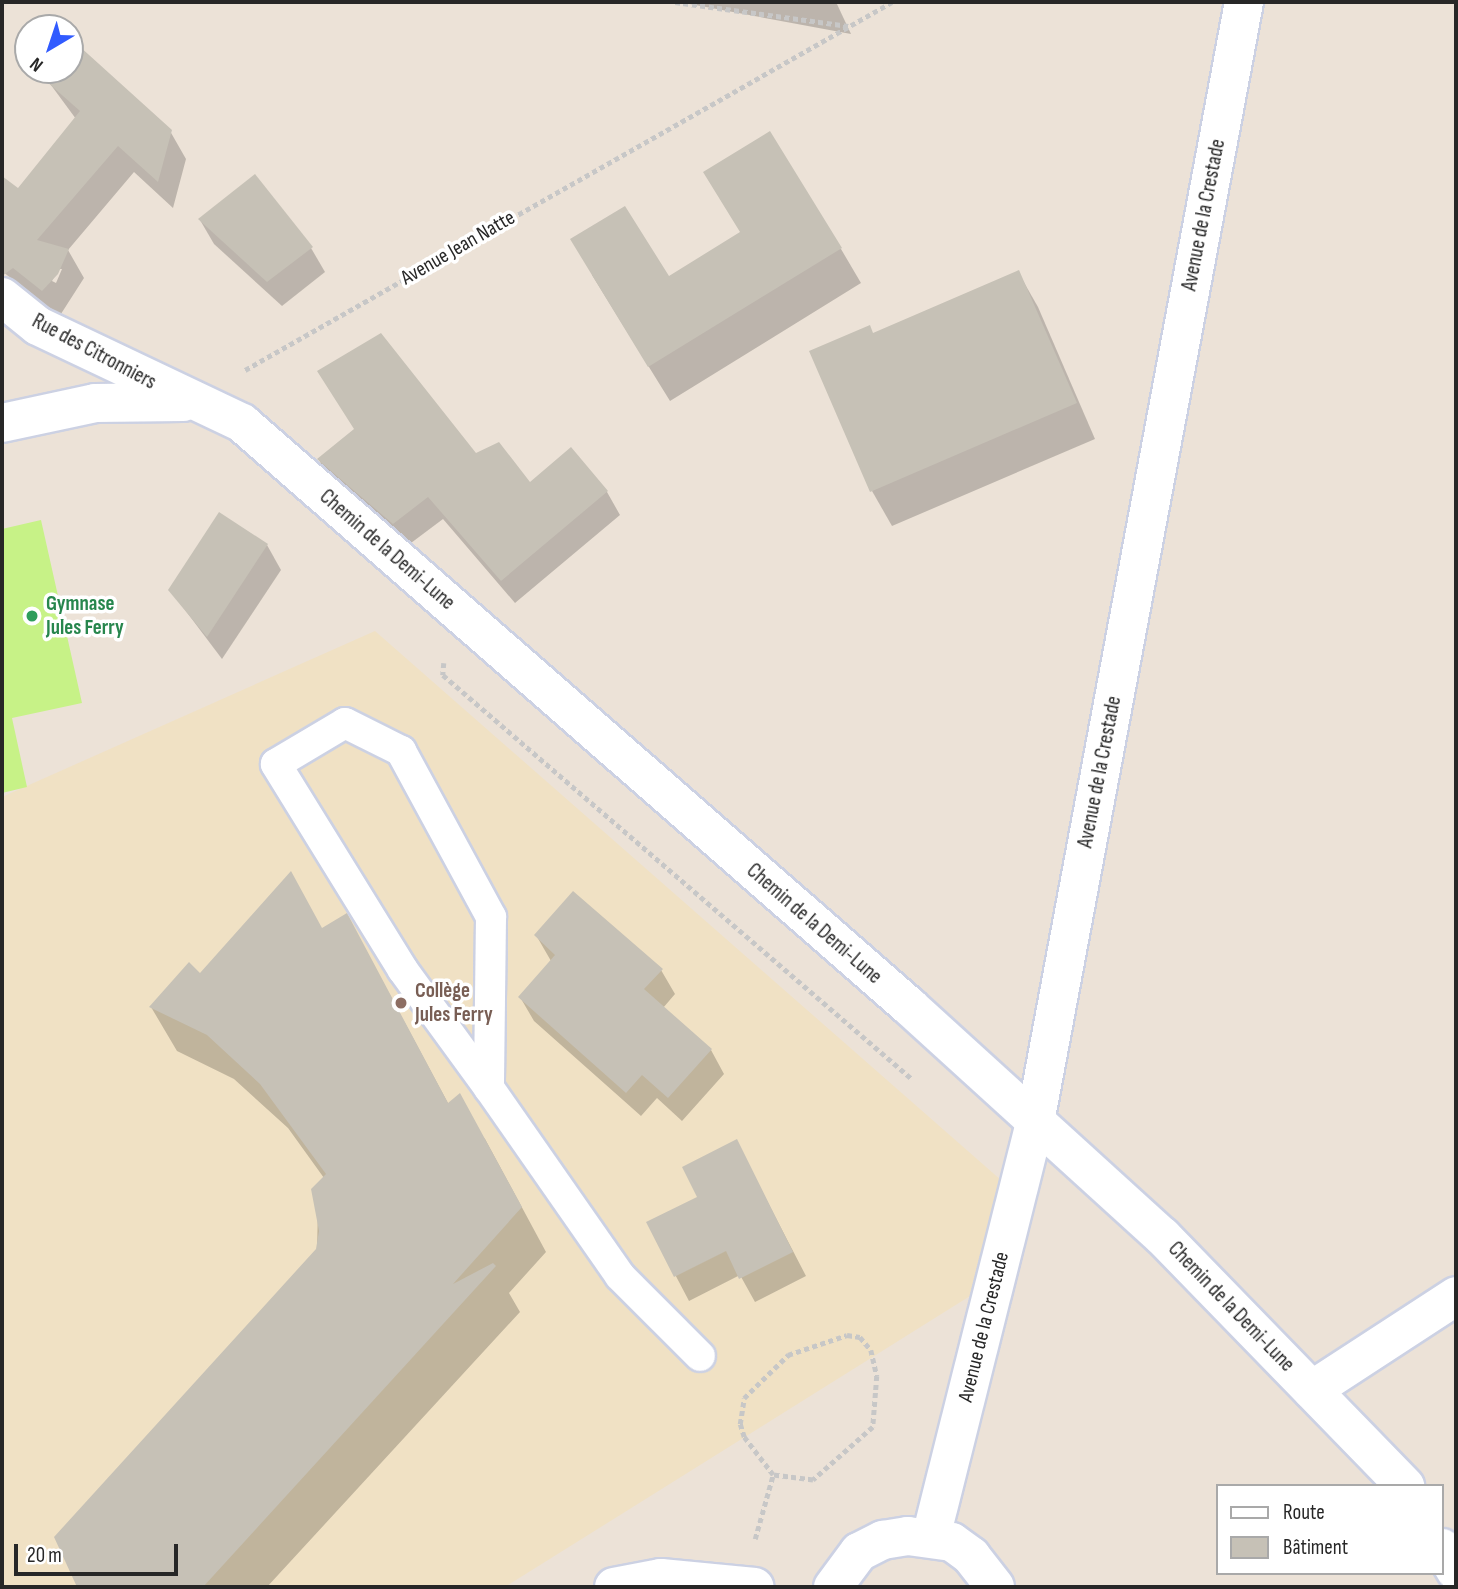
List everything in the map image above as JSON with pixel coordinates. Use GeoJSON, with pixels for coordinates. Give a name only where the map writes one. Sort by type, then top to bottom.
{"type":"FeatureCollection","features":[{"type":"Feature","properties":{"kind":"street","name":"Avenue de la Crestade"},"geometry":{"type":"LineString","coordinates":[[931,1537],[1035,1122],[1244,2]]}},
{"type":"Feature","properties":{"kind":"street","name":"Rue des Citronniers"},"geometry":{"type":"LineString","coordinates":[[2,297],[38,326],[189,401]]}},
{"type":"Feature","properties":{"kind":"street","name":"Chemin de la Demi-Lune"},"geometry":{"type":"LineString","coordinates":[[189,401],[242,423],[1035,1122],[1162,1236],[1403,1484]]}},
{"type":"Feature","properties":{"kind":"street"},"geometry":{"type":"LineString","coordinates":[[2,423],[95,403],[189,401]]}},
{"type":"Feature","properties":{"kind":"street"},"geometry":{"type":"LineString","coordinates":[[1312,1390],[1456,1296]]}},
{"type":"Feature","properties":{"kind":"street"},"geometry":{"type":"LineString","coordinates":[[833,1587],[850,1562],[871,1546],[896,1538],[931,1537],[952,1542],[971,1556],[995,1587]]}},
{"type":"Feature","properties":{"kind":"street"},"geometry":{"type":"LineString","coordinates":[[1444,1551],[1456,1572]]}},
{"type":"Feature","properties":{"kind":"street"},"geometry":{"type":"LineString","coordinates":[[614,1587],[661,1578],[749,1586]]}},
{"type":"Feature","properties":{"kind":"lane"},"geometry":{"type":"LineString","coordinates":[[489,1088],[491,917],[401,751],[345,723],[276,764],[403,970],[620,1276],[700,1356]]}},
{"type":"Feature","properties":{"kind":"path"},"geometry":{"type":"LineString","coordinates":[[675,2],[762,10],[849,26]]}},
{"type":"Feature","properties":{"kind":"path","name":"Avenue Jean Natte"},"geometry":{"type":"LineString","coordinates":[[189,401],[892,2]]}},
{"type":"Feature","properties":{"kind":"path"},"geometry":{"type":"LineString","coordinates":[[450,606],[443,675],[914,1081]]}},
{"type":"Feature","properties":{"kind":"path"},"geometry":{"type":"LineString","coordinates":[[749,1586],[773,1475],[744,1437],[740,1424],[744,1398],[788,1355],[847,1335],[859,1337],[871,1350],[877,1376],[873,1427],[813,1480],[773,1475]]}},
{"type":"Feature","properties":{"kind":"shaded area","name":"Collège Jules Ferry"},"geometry":{"type":"Polygon","coordinates":[[[375,631],[1034,1209],[1002,1276],[505,1587],[2,1587],[2,797],[375,631]]]}},
{"type":"Feature","properties":{"kind":"green space","name":"Gymnase Jules Ferry"},"geometry":{"type":"Polygon","coordinates":[[[41,520],[82,703],[12,718],[27,787],[2,793],[2,529],[41,520]]]}},
{"type":"Feature","properties":{"kind":"building"},"geometry":{"type":"Polygon","coordinates":[[[84,50],[172,130],[158,182],[118,146],[37,240],[69,249],[58,274],[42,291],[13,268],[2,276],[2,176],[18,188],[80,111],[49,84],[84,84],[84,50]]]}},
{"type":"Feature","properties":{"kind":"building"},"geometry":{"type":"Polygon","coordinates":[[[770,131],[842,248],[648,367],[570,239],[625,206],[669,276],[740,232],[703,172],[770,131]]]}},
{"type":"Feature","properties":{"kind":"building"},"geometry":{"type":"Polygon","coordinates":[[[255,174],[313,247],[267,282],[198,219],[255,174]]]}},
{"type":"Feature","properties":{"kind":"building"},"geometry":{"type":"Polygon","coordinates":[[[1019,270],[1077,403],[870,492],[809,351],[870,325],[873,333],[1019,270]]]}},
{"type":"Feature","properties":{"kind":"building"},"geometry":{"type":"Polygon","coordinates":[[[381,333],[476,453],[499,442],[530,482],[571,447],[608,491],[501,581],[428,497],[393,524],[317,459],[354,429],[317,371],[381,333]]]}},
{"type":"Feature","properties":{"kind":"building"},"geometry":{"type":"Polygon","coordinates":[[[219,512],[268,544],[207,637],[168,590],[219,512]]]}},
{"type":"Feature","properties":{"kind":"building"},"geometry":{"type":"Polygon","coordinates":[[[291,871],[322,928],[347,913],[448,1103],[460,1093],[522,1207],[453,1284],[493,1263],[496,1266],[203,1587],[77,1587],[54,1537],[316,1249],[319,1231],[311,1189],[326,1174],[260,1084],[207,1035],[149,1007],[189,962],[200,973],[291,871]]]}},
{"type":"Feature","properties":{"kind":"building"},"geometry":{"type":"Polygon","coordinates":[[[573,891],[663,969],[644,989],[712,1049],[668,1098],[642,1075],[626,1093],[518,997],[555,955],[534,935],[573,891]]]}},
{"type":"Feature","properties":{"kind":"building"},"geometry":{"type":"Polygon","coordinates":[[[737,1139],[793,1252],[739,1279],[726,1251],[674,1277],[646,1222],[697,1197],[682,1167],[737,1139]]]}},
{"type":"Feature","properties":{"kind":"place","name":"Gymnase Jules Ferry"},"geometry":{"type":"Point","coordinates":[32,616]}},
{"type":"Feature","properties":{"kind":"place","name":"Collège Jules Ferry"},"geometry":{"type":"Point","coordinates":[401,1003]}}]}
